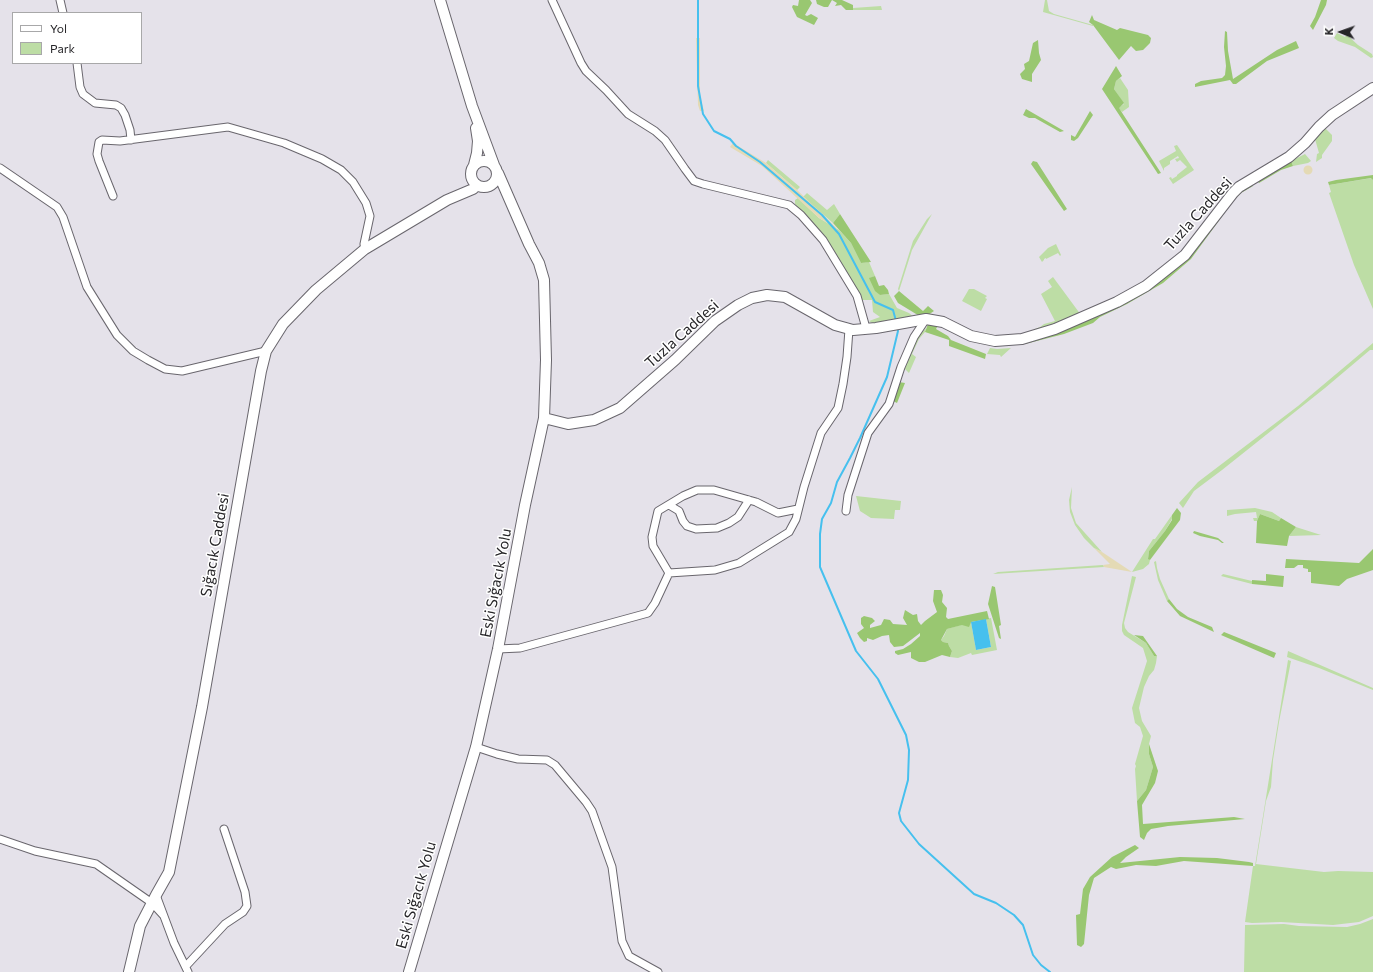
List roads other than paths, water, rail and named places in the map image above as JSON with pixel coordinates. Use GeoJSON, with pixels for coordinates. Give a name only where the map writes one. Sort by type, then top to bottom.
{"type":"FeatureCollection","features":[{"type":"Feature","properties":{"kind":"main road"},"geometry":{"type":"LineString","coordinates":[[440,0],[472,106],[478,141],[473,170],[474,182],[508,196]]}},
{"type":"Feature","properties":{"kind":"main road","name":"Tuzla Caddesi"},"geometry":{"type":"LineString","coordinates":[[544,418],[568,424],[594,420],[620,408],[675,360],[715,321],[752,298],[767,295],[785,297],[835,325],[853,330],[876,328],[926,319],[943,322],[978,338],[995,341],[1007,341],[1022,339],[1055,329],[1117,302],[1146,286],[1185,254],[1239,187],[1288,157],[1305,143],[1332,115],[1373,88]]}},
{"type":"Feature","properties":{"kind":"main road","name":"Eski Sığacık Yolu"},"geometry":{"type":"LineString","coordinates":[[409,972],[476,747],[498,649],[544,418],[546,360],[544,280],[539,263],[496,169],[472,106]]}},
{"type":"Feature","properties":{"kind":"main road"},"geometry":{"type":"LineString","coordinates":[[486,161],[496,169],[496,181],[490,186],[481,186],[447,200],[466,183],[478,162],[486,161]]}},
{"type":"Feature","properties":{"kind":"main road","name":"Sığacık Caddesi"},"geometry":{"type":"LineString","coordinates":[[129,972],[140,926],[169,872],[171,864],[202,707],[261,371],[266,351],[282,324],[316,290],[365,249],[447,200]]}},
{"type":"Feature","properties":{"kind":"street"},"geometry":{"type":"LineString","coordinates":[[60,0],[63,12]]}},
{"type":"Feature","properties":{"kind":"street"},"geometry":{"type":"LineString","coordinates":[[552,0],[586,71],[628,114],[655,131],[665,140],[694,181],[789,205],[801,215],[823,240],[857,296],[866,328]]}},
{"type":"Feature","properties":{"kind":"street"},"geometry":{"type":"LineString","coordinates":[[77,64],[80,87],[83,94],[95,103],[116,105],[121,108],[130,130],[131,140]]}},
{"type":"Feature","properties":{"kind":"street"},"geometry":{"type":"LineString","coordinates":[[113,196],[97,154],[99,142],[102,140],[131,140],[228,127],[284,144],[322,159],[340,170],[353,182],[366,203],[370,216],[364,244],[365,249]]}},
{"type":"Feature","properties":{"kind":"street"},"geometry":{"type":"LineString","coordinates":[[0,168],[57,207],[63,217],[87,287],[117,335],[133,350],[165,369],[182,371],[266,351]]}},
{"type":"Feature","properties":{"kind":"street"},"geometry":{"type":"LineString","coordinates":[[846,511],[848,495],[868,433],[889,404],[901,367],[914,337],[926,319]]}},
{"type":"Feature","properties":{"kind":"street"},"geometry":{"type":"LineString","coordinates":[[669,573],[716,570],[739,563],[789,532],[796,519],[821,433],[838,408],[847,357],[849,329]]}},
{"type":"Feature","properties":{"kind":"street"},"geometry":{"type":"LineString","coordinates":[[669,573],[653,546],[652,537],[658,511],[683,496],[697,490],[714,490],[749,500],[778,513],[798,509]]}},
{"type":"Feature","properties":{"kind":"street"},"geometry":{"type":"LineString","coordinates":[[669,505],[679,512],[687,526],[696,529],[717,528],[738,516],[749,500]]}},
{"type":"Feature","properties":{"kind":"street"},"geometry":{"type":"LineString","coordinates":[[498,649],[520,648],[648,613],[655,604],[669,573]]}},
{"type":"Feature","properties":{"kind":"street"},"geometry":{"type":"LineString","coordinates":[[476,747],[518,759],[547,760],[555,765],[586,802],[592,811],[612,867],[622,941],[629,956],[658,972]]}},
{"type":"Feature","properties":{"kind":"street"},"geometry":{"type":"LineString","coordinates":[[0,839],[35,851],[96,864],[154,899],[163,915],[174,943],[187,969],[225,924],[243,912],[247,906],[245,892],[224,829]]}},
{"type":"Feature","properties":{"kind":"water"},"geometry":{"type":"Polygon","coordinates":[[[986,619],[991,647],[976,650],[971,622],[986,619]]]}},
{"type":"Feature","properties":{"kind":"waterway"},"geometry":{"type":"LineString","coordinates":[[698,0],[698,86],[703,114],[714,131],[730,139],[736,146],[760,162],[822,215],[839,234],[875,302],[893,310],[896,321]]}},
{"type":"Feature","properties":{"kind":"waterway"},"geometry":{"type":"LineString","coordinates":[[897,327],[898,331],[887,377],[860,438],[837,482],[831,503],[822,519],[820,534],[820,567],[856,651],[878,679],[906,735],[909,750],[908,780],[899,813],[901,821],[919,844],[974,894],[996,903],[1014,915],[1023,925],[1033,955],[1041,965],[1050,972]]}}]}
